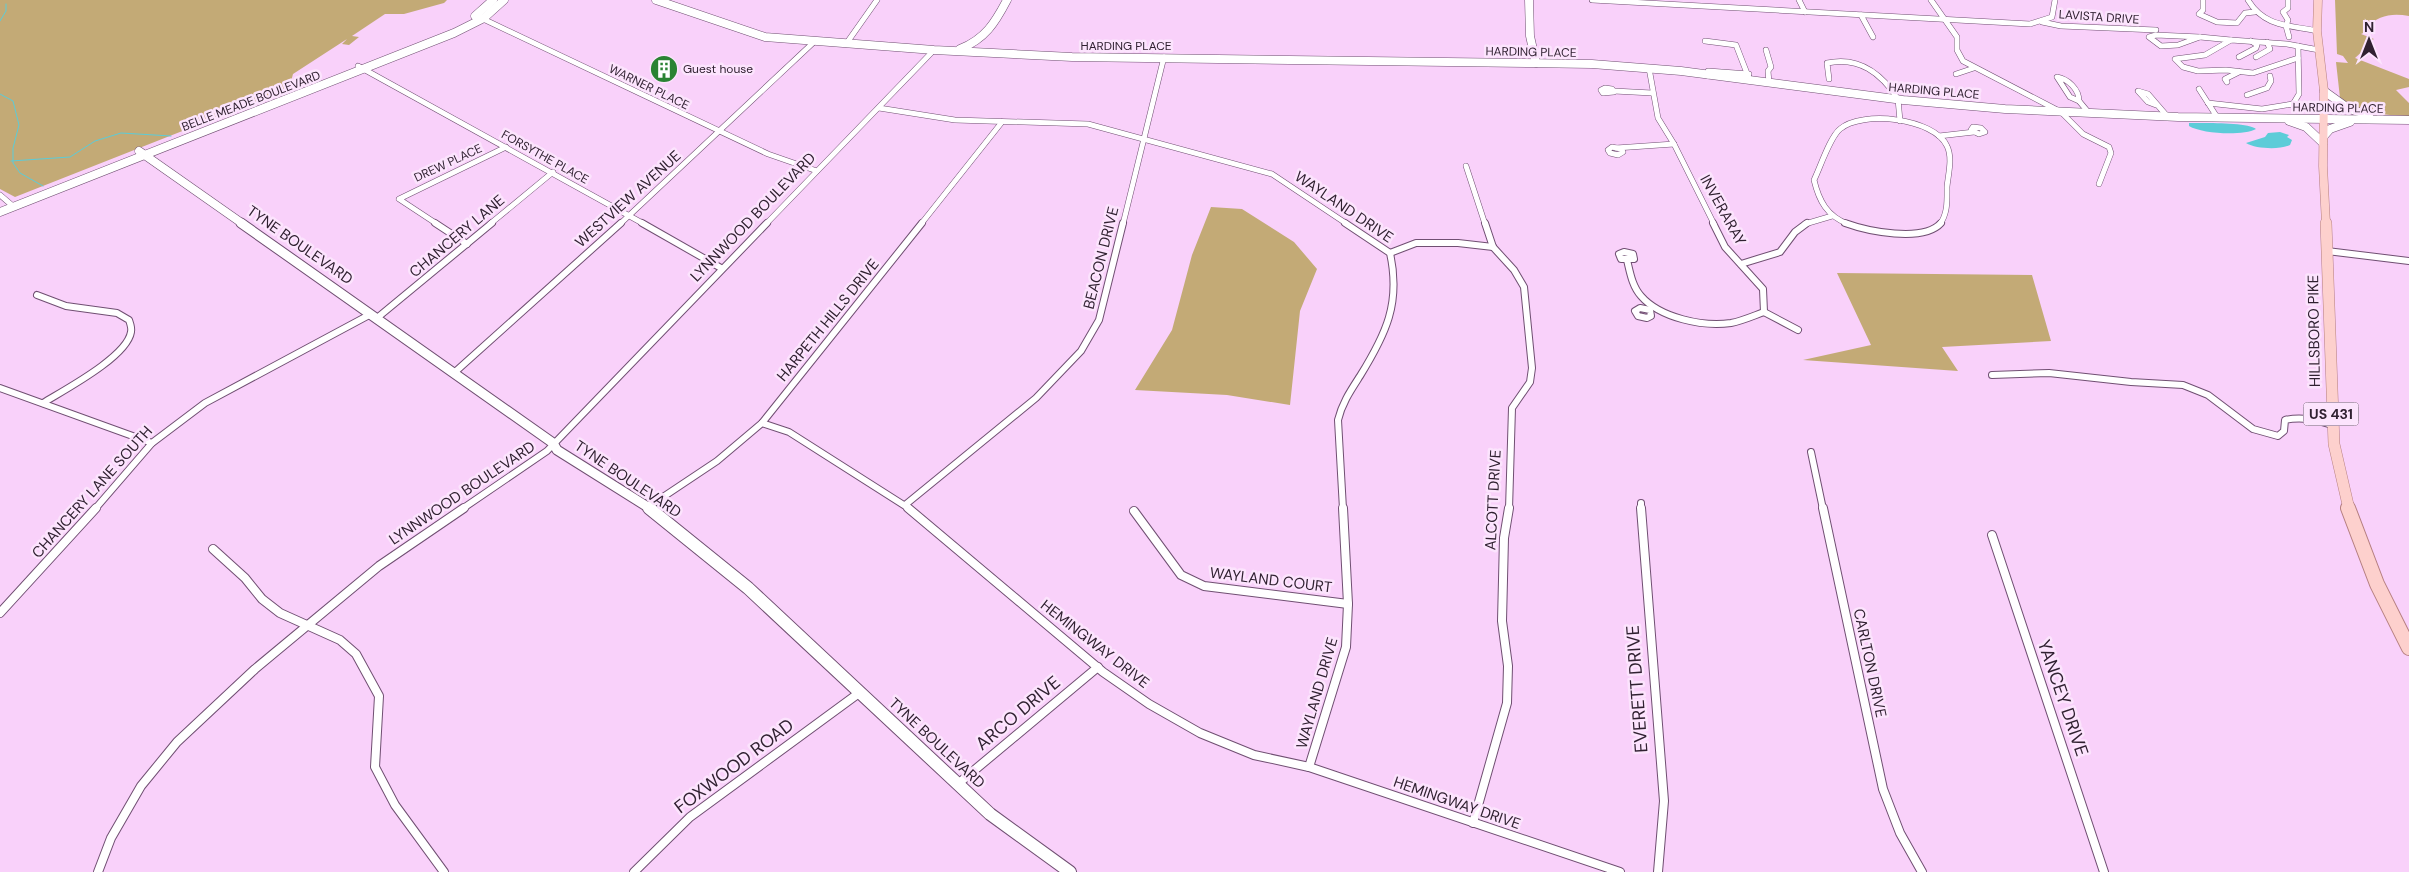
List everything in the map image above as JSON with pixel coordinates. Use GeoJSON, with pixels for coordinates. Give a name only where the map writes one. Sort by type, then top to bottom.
{"type":"FeatureCollection","features":[{"type":"Feature","properties":{"kind":"main road","name":"BELLE MEADE BOULEVARD"},"geometry":{"type":"LineString","coordinates":[[361,67],[439,34],[474,16],[494,0]]}},
{"type":"Feature","properties":{"kind":"main road","name":"BELLE MEADE BOULEVARD"},"geometry":{"type":"LineString","coordinates":[[0,212],[12,204],[361,67],[454,33],[484,18],[504,0]]}},
{"type":"Feature","properties":{"kind":"main road","name":"HARDING PLACE"},"geometry":{"type":"LineString","coordinates":[[656,0],[765,37],[846,44],[1072,56],[1536,63],[1649,68],[1708,76],[1749,78],[1769,84],[1898,99],[2061,112],[2167,116],[2409,120]]}},
{"type":"Feature","properties":{"kind":"main road"},"geometry":{"type":"LineString","coordinates":[[958,50],[976,43],[987,36],[1007,0]]}},
{"type":"Feature","properties":{"kind":"main road"},"geometry":{"type":"LineString","coordinates":[[1529,0],[1530,36],[1536,63]]}},
{"type":"Feature","properties":{"kind":"main road","name":"HILLSBORO PIKE"},"geometry":{"type":"LineString","coordinates":[[2318,0],[2319,50],[2324,91],[2323,140],[2333,374],[2331,391],[2332,425],[2343,492],[2375,580],[2409,648]]}},
{"type":"Feature","properties":{"kind":"main road"},"geometry":{"type":"LineString","coordinates":[[2324,91],[2336,101],[2357,112],[2394,120]]}},
{"type":"Feature","properties":{"kind":"main road"},"geometry":{"type":"LineString","coordinates":[[2289,118],[2324,108]]}},
{"type":"Feature","properties":{"kind":"main road"},"geometry":{"type":"LineString","coordinates":[[2270,118],[2294,122],[2306,127],[2323,140],[2330,129],[2341,124],[2364,119]]}},
{"type":"Feature","properties":{"kind":"main road","name":"TYNE BOULEVARD"},"geometry":{"type":"LineString","coordinates":[[142,153],[455,372],[553,443],[557,450],[648,507],[748,588],[859,693],[903,730],[990,814],[1070,872]]}},
{"type":"Feature","properties":{"kind":"main road","name":"BELLE MEADE BOULEVARD"},"geometry":{"type":"LineString","coordinates":[[0,205],[12,204]]}},
{"type":"Feature","properties":{"kind":"street"},"geometry":{"type":"LineString","coordinates":[[846,44],[877,0]]}},
{"type":"Feature","properties":{"kind":"street","name":"LAVISTA DRIVE"},"geometry":{"type":"LineString","coordinates":[[1592,0],[1667,2],[1805,12],[1943,17],[2030,24],[2042,22],[2061,26],[2156,30]]}},
{"type":"Feature","properties":{"kind":"street"},"geometry":{"type":"LineString","coordinates":[[1799,0],[1805,12]]}},
{"type":"Feature","properties":{"kind":"street"},"geometry":{"type":"LineString","coordinates":[[1931,0],[1957,37],[1959,56],[1974,68],[2061,112],[2083,134],[2108,147],[2111,153],[2099,184]]}},
{"type":"Feature","properties":{"kind":"street"},"geometry":{"type":"LineString","coordinates":[[2042,22],[2052,17],[2054,0]]}},
{"type":"Feature","properties":{"kind":"street"},"geometry":{"type":"LineString","coordinates":[[2203,0],[2203,10],[2199,14],[2217,23],[2232,24],[2240,20],[2245,13],[2255,12]]}},
{"type":"Feature","properties":{"kind":"street"},"geometry":{"type":"LineString","coordinates":[[2248,0],[2255,12],[2267,20],[2286,26],[2318,31]]}},
{"type":"Feature","properties":{"kind":"street"},"geometry":{"type":"LineString","coordinates":[[2288,0],[2288,8],[2283,12],[2288,20],[2286,26],[2289,37]]}},
{"type":"Feature","properties":{"kind":"street"},"geometry":{"type":"LineString","coordinates":[[1861,15],[1873,37]]}},
{"type":"Feature","properties":{"kind":"street","name":"WARNER PLACE"},"geometry":{"type":"LineString","coordinates":[[474,16],[484,18],[768,154],[817,171]]}},
{"type":"Feature","properties":{"kind":"street"},"geometry":{"type":"LineString","coordinates":[[2200,37],[2178,45],[2161,46],[2149,37],[2156,35],[2200,37],[2267,42],[2319,50]]}},
{"type":"Feature","properties":{"kind":"street"},"geometry":{"type":"LineString","coordinates":[[1705,41],[1718,40],[1736,45],[1749,78]]}},
{"type":"Feature","properties":{"kind":"street"},"geometry":{"type":"LineString","coordinates":[[2231,40],[2229,43],[2204,55],[2176,58],[2176,61],[2183,67],[2198,71],[2226,70],[2239,72],[2262,71],[2298,58]]}},
{"type":"Feature","properties":{"kind":"street","name":"WESTVIEW AVENUE"},"geometry":{"type":"LineString","coordinates":[[455,372],[630,215],[815,41]]}},
{"type":"Feature","properties":{"kind":"street"},"geometry":{"type":"LineString","coordinates":[[2239,57],[2256,48],[2257,45],[2251,41]]}},
{"type":"Feature","properties":{"kind":"street"},"geometry":{"type":"LineString","coordinates":[[2256,57],[2270,49],[2267,42]]}},
{"type":"Feature","properties":{"kind":"street"},"geometry":{"type":"LineString","coordinates":[[2208,103],[2262,109],[2293,104],[2299,94],[2298,46]]}},
{"type":"Feature","properties":{"kind":"street","name":"LYNNWOOD BOULEVARD"},"geometry":{"type":"LineString","coordinates":[[98,872],[111,838],[130,805],[142,786],[177,742],[234,688],[379,566],[547,452],[553,443],[721,268],[934,50]]}},
{"type":"Feature","properties":{"kind":"street"},"geometry":{"type":"LineString","coordinates":[[1766,50],[1771,67],[1768,72],[1769,84]]}},
{"type":"Feature","properties":{"kind":"street","name":"BEACON DRIVE"},"geometry":{"type":"LineString","coordinates":[[904,505],[1036,398],[1081,351],[1101,317],[1164,57]]}},
{"type":"Feature","properties":{"kind":"street"},"geometry":{"type":"LineString","coordinates":[[1829,79],[1827,63],[1840,60],[1852,61],[1875,72],[1890,86],[1898,99],[1896,105],[1900,121]]}},
{"type":"Feature","properties":{"kind":"street","name":"FORSYTHE PLACE"},"geometry":{"type":"LineString","coordinates":[[361,67],[553,172],[721,268]]}},
{"type":"Feature","properties":{"kind":"street","name":"INVERARAY"},"geometry":{"type":"LineString","coordinates":[[1649,68],[1658,118],[1674,144],[1725,247],[1763,289],[1764,312]]}},
{"type":"Feature","properties":{"kind":"street"},"geometry":{"type":"LineString","coordinates":[[1956,74],[1974,68]]}},
{"type":"Feature","properties":{"kind":"street"},"geometry":{"type":"LineString","coordinates":[[2227,82],[2225,79],[2239,72]]}},
{"type":"Feature","properties":{"kind":"street"},"geometry":{"type":"LineString","coordinates":[[2247,95],[2267,88],[2272,81],[2270,76]]}},
{"type":"Feature","properties":{"kind":"street"},"geometry":{"type":"LineString","coordinates":[[2079,102],[2079,95],[2066,79],[2057,78],[2070,97],[2079,102],[2089,113]]}},
{"type":"Feature","properties":{"kind":"street"},"geometry":{"type":"LineString","coordinates":[[2199,89],[2217,117]]}},
{"type":"Feature","properties":{"kind":"street"},"geometry":{"type":"LineString","coordinates":[[1614,91],[1652,93]]}},
{"type":"Feature","properties":{"kind":"street"},"geometry":{"type":"LineString","coordinates":[[2156,105],[2167,116]]}},
{"type":"Feature","properties":{"kind":"street","name":"WAYLAND DRIVE"},"geometry":{"type":"LineString","coordinates":[[879,108],[955,120],[1088,124],[1272,174],[1390,253],[1396,274],[1396,292],[1393,307],[1381,339],[1359,378],[1340,405],[1338,420],[1348,604],[1346,647],[1308,767]]}},
{"type":"Feature","properties":{"kind":"street"},"geometry":{"type":"LineString","coordinates":[[1939,136],[1948,148],[1946,212],[1938,226],[1913,233],[1873,231],[1851,225],[1832,216],[1819,199],[1814,180],[1838,130],[1854,120],[1874,118],[1900,121],[1939,136],[1974,132]]}},
{"type":"Feature","properties":{"kind":"street","name":"HARPETH HILLS DRIVE"},"geometry":{"type":"LineString","coordinates":[[648,507],[718,461],[762,423],[1002,122]]}},
{"type":"Feature","properties":{"kind":"street"},"geometry":{"type":"LineString","coordinates":[[1616,148],[1674,144]]}},
{"type":"Feature","properties":{"kind":"street","name":"DREW PLACE"},"geometry":{"type":"LineString","coordinates":[[467,244],[399,199],[404,194],[506,147]]}},
{"type":"Feature","properties":{"kind":"street","name":"ALCOTT DRIVE"},"geometry":{"type":"LineString","coordinates":[[1466,166],[1493,248],[1514,270],[1524,287],[1532,368],[1530,382],[1521,392],[1512,408],[1510,422],[1509,508],[1504,538],[1502,621],[1508,666],[1507,703],[1496,734],[1473,823]]}},
{"type":"Feature","properties":{"kind":"street","name":"CHANCERY LANE"},"geometry":{"type":"LineString","coordinates":[[374,316],[467,244],[553,172]]}},
{"type":"Feature","properties":{"kind":"street"},"geometry":{"type":"LineString","coordinates":[[0,195],[12,204]]}},
{"type":"Feature","properties":{"kind":"street"},"geometry":{"type":"LineString","coordinates":[[1740,264],[1780,252],[1794,232],[1806,223],[1832,216]]}},
{"type":"Feature","properties":{"kind":"street"},"geometry":{"type":"LineString","coordinates":[[1390,253],[1416,244],[1458,242],[1493,248]]}},
{"type":"Feature","properties":{"kind":"street"},"geometry":{"type":"LineString","coordinates":[[2327,251],[2409,261]]}},
{"type":"Feature","properties":{"kind":"street"},"geometry":{"type":"LineString","coordinates":[[1627,260],[1636,289],[1642,298],[1678,316],[1697,322],[1731,323],[1764,312],[1798,330]]}},
{"type":"Feature","properties":{"kind":"street"},"geometry":{"type":"LineString","coordinates":[[38,295],[66,306],[117,313],[131,323],[131,329],[123,349],[101,368],[43,403]]}},
{"type":"Feature","properties":{"kind":"street"},"geometry":{"type":"LineString","coordinates":[[1649,310],[1656,306]]}},
{"type":"Feature","properties":{"kind":"street","name":"CHANCERY LANE SOUTH"},"geometry":{"type":"LineString","coordinates":[[0,613],[106,497],[152,443],[205,403],[374,316]]}},
{"type":"Feature","properties":{"kind":"street"},"geometry":{"type":"LineString","coordinates":[[1992,375],[2045,372],[2139,383],[2183,385],[2208,395],[2253,430],[2278,436],[2284,430],[2285,420],[2292,418],[2304,417],[2332,425]]}},
{"type":"Feature","properties":{"kind":"street"},"geometry":{"type":"LineString","coordinates":[[0,388],[152,443]]}},
{"type":"Feature","properties":{"kind":"street","name":"HEMINGWAY DRIVE"},"geometry":{"type":"LineString","coordinates":[[762,423],[790,432],[904,505],[1098,667],[1141,699],[1206,734],[1282,764],[1308,767],[1620,872]]}},
{"type":"Feature","properties":{"kind":"street","name":"CARLTON DRIVE"},"geometry":{"type":"LineString","coordinates":[[1811,452],[1883,789],[1900,833],[1922,872]]}},
{"type":"Feature","properties":{"kind":"street","name":"EVERETT DRIVE"},"geometry":{"type":"LineString","coordinates":[[1641,503],[1660,774],[1664,801],[1658,872]]}},
{"type":"Feature","properties":{"kind":"street","name":"WAYLAND COURT"},"geometry":{"type":"LineString","coordinates":[[1134,511],[1180,575],[1204,586],[1348,604]]}},
{"type":"Feature","properties":{"kind":"street","name":"YANCEY DRIVE"},"geometry":{"type":"LineString","coordinates":[[1992,535],[1998,548],[2013,603],[2104,872]]}},
{"type":"Feature","properties":{"kind":"street"},"geometry":{"type":"LineString","coordinates":[[213,549],[245,578],[262,599],[280,613],[340,640],[358,658],[378,696],[376,767],[395,805],[444,872]]}},
{"type":"Feature","properties":{"kind":"street"},"geometry":{"type":"LineString","coordinates":[[2394,621],[2409,627]]}},
{"type":"Feature","properties":{"kind":"street","name":"ARCO DRIVE"},"geometry":{"type":"LineString","coordinates":[[959,783],[1098,667]]}},
{"type":"Feature","properties":{"kind":"street","name":"FOXWOOD ROAD"},"geometry":{"type":"LineString","coordinates":[[634,872],[690,817],[859,693]]}},
{"type":"Feature","properties":{"kind":"shaded area"},"geometry":{"type":"Polygon","coordinates":[[[0,0],[447,0],[444,3],[404,14],[385,14],[352,36],[359,37],[349,45],[342,44],[347,39],[293,74],[289,89],[15,197],[0,189],[0,0]]]}},
{"type":"Feature","properties":{"kind":"shaded area"},"geometry":{"type":"Polygon","coordinates":[[[2335,0],[2409,0],[2409,16],[2386,16],[2376,20],[2367,28],[2368,31],[2361,34],[2374,39],[2367,43],[2366,48],[2355,58],[2409,79],[2409,87],[2396,90],[2409,103],[2409,116],[2390,115],[2364,110],[2340,98],[2336,62],[2348,63],[2343,56],[2337,54],[2335,0]]]}},
{"type":"Feature","properties":{"kind":"shaded area"},"geometry":{"type":"Polygon","coordinates":[[[2189,123],[2235,124],[2256,129],[2242,133],[2212,132],[2195,129],[2189,126],[2189,123]]]}},
{"type":"Feature","properties":{"kind":"shaded area"},"geometry":{"type":"Polygon","coordinates":[[[2280,132],[2289,135],[2287,137],[2292,140],[2290,145],[2280,148],[2268,148],[2256,147],[2246,143],[2265,137],[2268,133],[2280,132]]]}},
{"type":"Feature","properties":{"kind":"shaded area"},"geometry":{"type":"Polygon","coordinates":[[[1211,207],[1242,209],[1294,242],[1317,269],[1300,311],[1290,405],[1227,395],[1135,390],[1172,330],[1192,255],[1211,207]]]}},
{"type":"Feature","properties":{"kind":"shaded area"},"geometry":{"type":"Polygon","coordinates":[[[1837,273],[2032,275],[2051,341],[1942,347],[1958,371],[1803,360],[1871,345],[1837,273]]]}},
{"type":"Feature","properties":{"kind":"waterway"},"geometry":{"type":"LineString","coordinates":[[0,21],[6,11],[6,4]]}},
{"type":"Feature","properties":{"kind":"waterway"},"geometry":{"type":"LineString","coordinates":[[0,94],[13,101],[19,125],[13,148],[13,161]]}},
{"type":"Feature","properties":{"kind":"waterway"},"geometry":{"type":"LineString","coordinates":[[13,161],[70,157],[95,141],[121,133],[171,136]]}},
{"type":"Feature","properties":{"kind":"waterway"},"geometry":{"type":"LineString","coordinates":[[13,161],[20,173],[43,186]]}},
{"type":"Feature","properties":{"kind":"place","name":"Guest house"},"geometry":{"type":"Point","coordinates":[664,69]}}]}
